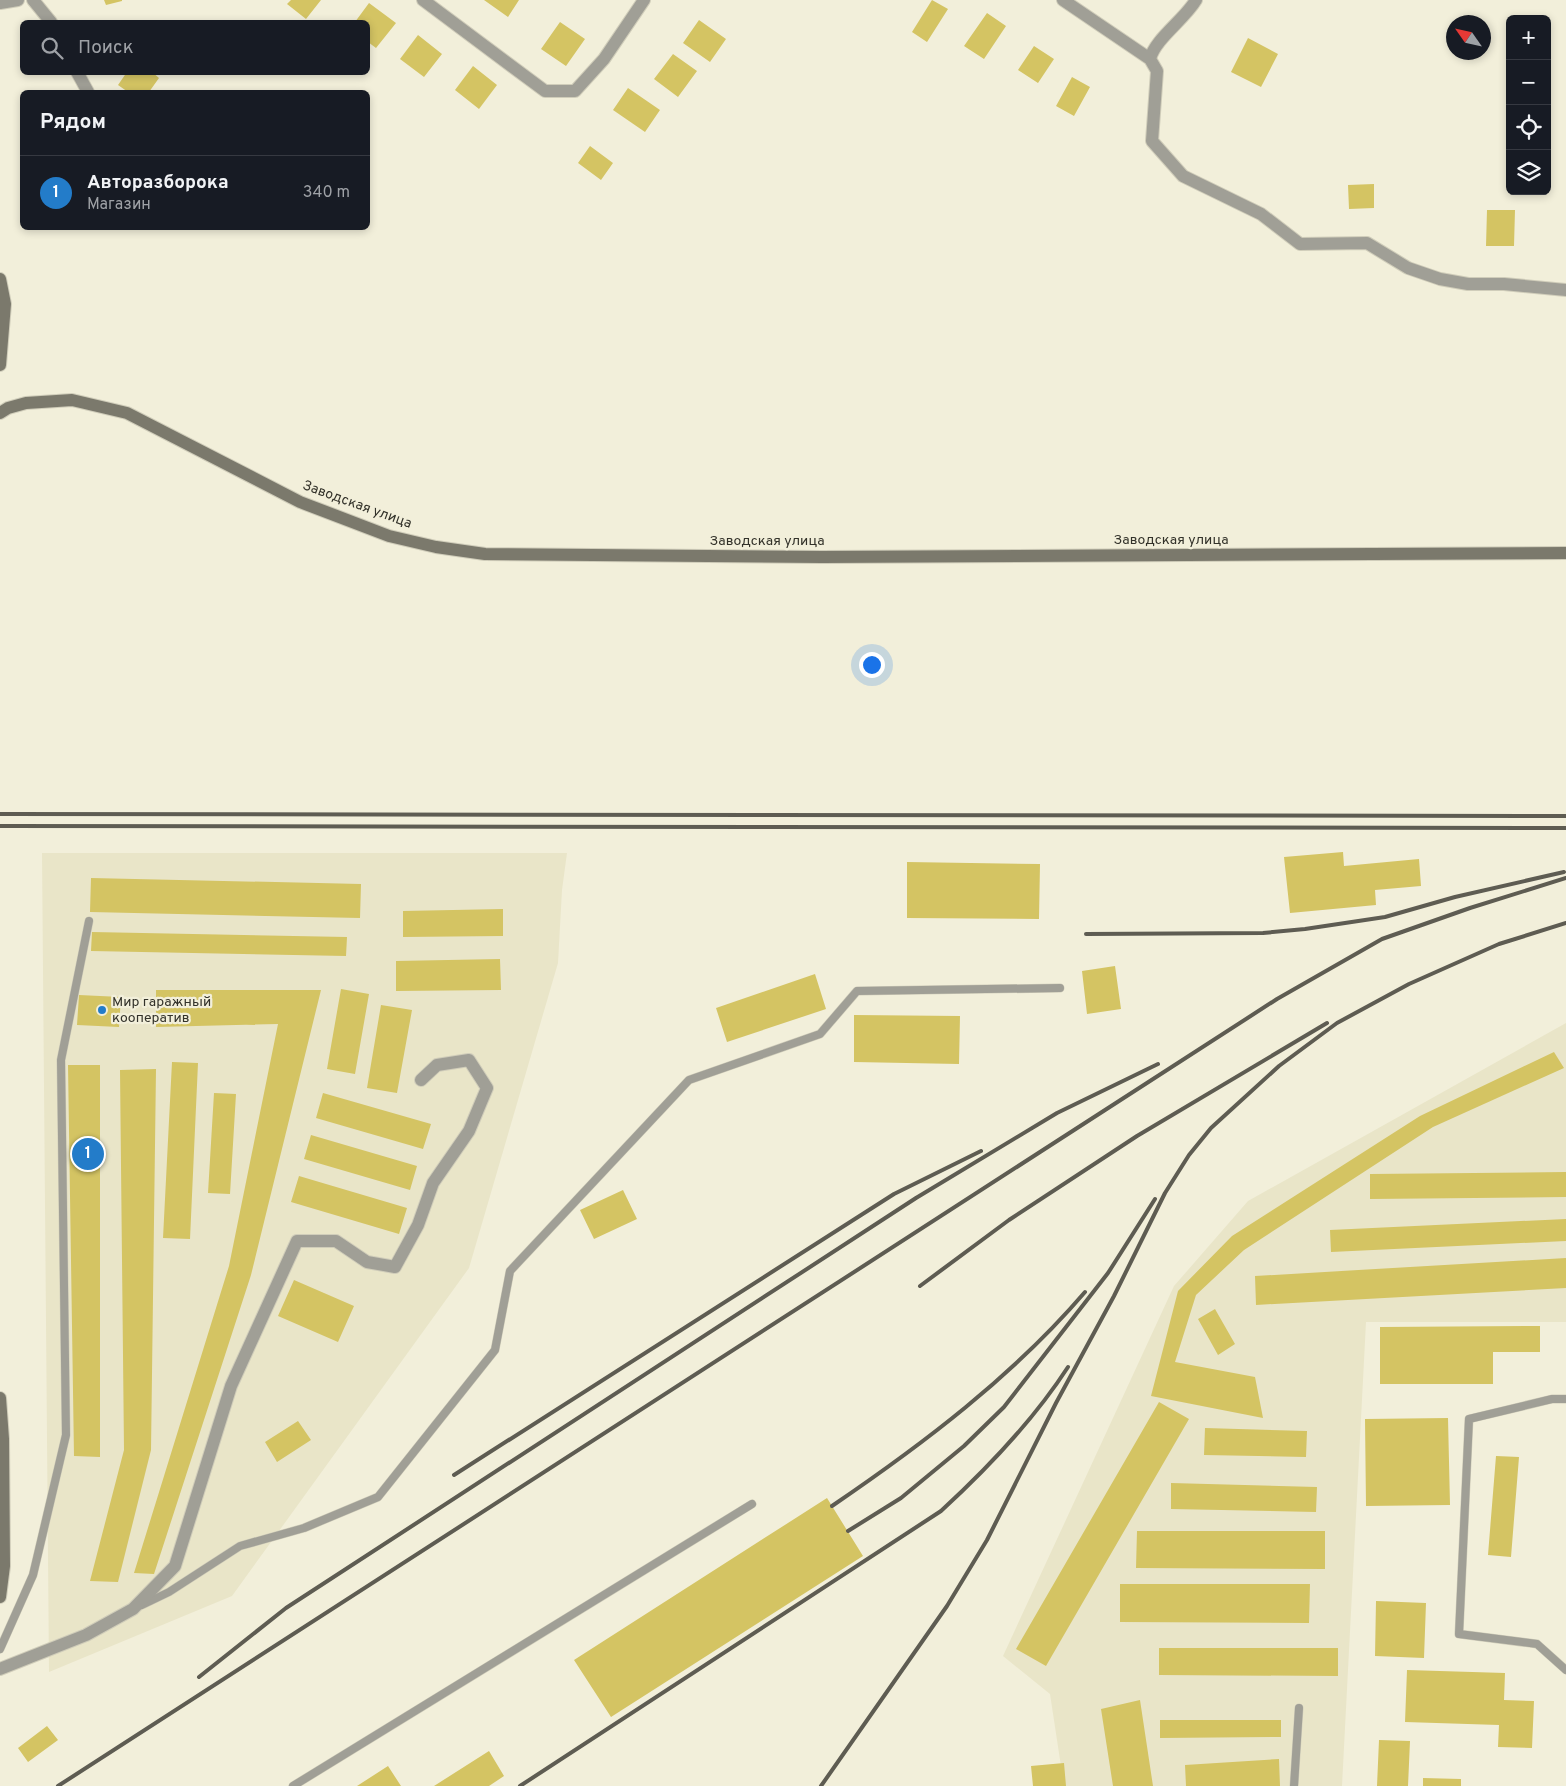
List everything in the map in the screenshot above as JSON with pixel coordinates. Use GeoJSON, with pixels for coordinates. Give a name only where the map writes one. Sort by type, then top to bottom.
{"type":"FeatureCollection","features":[{"type":"Feature","properties":{"kind":"main road"},"geometry":{"type":"LineString","coordinates":[[0,279],[5,304],[0,364]]}},
{"type":"Feature","properties":{"kind":"main road","name":"Заводская улица"},"geometry":{"type":"LineString","coordinates":[[0,413],[8,408],[26,403],[72,400],[126,413],[300,502],[389,536],[436,547],[485,554],[832,557],[1566,553]]}},
{"type":"Feature","properties":{"kind":"main road"},"geometry":{"type":"LineString","coordinates":[[0,1398],[3,1439],[4,1566],[0,1597]]}},
{"type":"Feature","properties":{"kind":"street"},"geometry":{"type":"LineString","coordinates":[[0,3],[18,0]]}},
{"type":"Feature","properties":{"kind":"street"},"geometry":{"type":"LineString","coordinates":[[33,0],[49,20]]}},
{"type":"Feature","properties":{"kind":"street"},"geometry":{"type":"LineString","coordinates":[[423,0],[545,91],[575,92],[604,59],[644,0]]}},
{"type":"Feature","properties":{"kind":"street"},"geometry":{"type":"LineString","coordinates":[[1063,0],[1150,59],[1157,71],[1152,141],[1183,176],[1261,214],[1300,244],[1367,243],[1408,268],[1440,279],[1468,284],[1504,284],[1566,290]]}},
{"type":"Feature","properties":{"kind":"street"},"geometry":{"type":"LineString","coordinates":[[1150,59],[1153,49],[1177,24],[1196,0]]}},
{"type":"Feature","properties":{"kind":"street"},"geometry":{"type":"LineString","coordinates":[[78,75],[87,90]]}},
{"type":"Feature","properties":{"kind":"street"},"geometry":{"type":"LineString","coordinates":[[0,1669],[86,1635],[133,1609],[175,1566],[231,1386],[297,1241],[336,1241],[367,1262],[395,1267],[418,1225],[433,1183],[469,1130],[487,1088],[469,1060],[437,1065],[421,1080]]}},
{"type":"Feature","properties":{"kind":"lane"},"geometry":{"type":"LineString","coordinates":[[0,1649],[33,1576],[66,1435],[61,1060],[89,921]]}},
{"type":"Feature","properties":{"kind":"lane"},"geometry":{"type":"LineString","coordinates":[[133,1609],[169,1592],[240,1546],[304,1528],[378,1497],[495,1350],[510,1271],[689,1080],[820,1034],[857,991],[1060,988]]}},
{"type":"Feature","properties":{"kind":"lane"},"geometry":{"type":"LineString","coordinates":[[1566,1398],[1552,1399],[1469,1418],[1460,1634],[1537,1644],[1566,1670]]}},
{"type":"Feature","properties":{"kind":"lane"},"geometry":{"type":"LineString","coordinates":[[293,1786],[752,1504]]}},
{"type":"Feature","properties":{"kind":"lane"},"geometry":{"type":"LineString","coordinates":[[1294,1786],[1299,1708]]}},
{"type":"Feature","properties":{"kind":"shaded area","name":"Мир гаражный кооператив"},"geometry":{"type":"Polygon","coordinates":[[[42,853],[567,853],[562,890],[558,963],[469,1268],[232,1596],[49,1672],[42,853]]]}},
{"type":"Feature","properties":{"kind":"shaded area"},"geometry":{"type":"Polygon","coordinates":[[[1566,1023],[1566,1322],[1366,1322],[1342,1786],[1064,1786],[1050,1694],[1003,1656],[1174,1286],[1248,1201],[1566,1023]]]}},
{"type":"Feature","properties":{"kind":"building"},"geometry":{"type":"Polygon","coordinates":[[[104,0],[122,0],[122,1],[106,5],[104,0]]]}},
{"type":"Feature","properties":{"kind":"building"},"geometry":{"type":"Polygon","coordinates":[[[291,0],[321,0],[306,19],[287,4],[291,0]]]}},
{"type":"Feature","properties":{"kind":"building"},"geometry":{"type":"Polygon","coordinates":[[[484,0],[519,0],[508,17],[484,0]]]}},
{"type":"Feature","properties":{"kind":"building"},"geometry":{"type":"Polygon","coordinates":[[[932,0],[948,9],[927,42],[912,32],[932,0]]]}},
{"type":"Feature","properties":{"kind":"building"},"geometry":{"type":"Polygon","coordinates":[[[369,3],[396,23],[376,48],[370,44],[370,20],[356,20],[369,3]]]}},
{"type":"Feature","properties":{"kind":"building"},"geometry":{"type":"Polygon","coordinates":[[[987,13],[1006,26],[984,59],[964,46],[987,13]]]}},
{"type":"Feature","properties":{"kind":"building"},"geometry":{"type":"Polygon","coordinates":[[[699,20],[726,39],[710,62],[683,43],[699,20]]]}},
{"type":"Feature","properties":{"kind":"building"},"geometry":{"type":"Polygon","coordinates":[[[560,22],[585,39],[566,66],[541,49],[560,22]]]}},
{"type":"Feature","properties":{"kind":"building"},"geometry":{"type":"Polygon","coordinates":[[[418,35],[442,54],[424,77],[400,59],[418,35]]]}},
{"type":"Feature","properties":{"kind":"building"},"geometry":{"type":"Polygon","coordinates":[[[1248,38],[1278,54],[1261,87],[1231,72],[1248,38]]]}},
{"type":"Feature","properties":{"kind":"building"},"geometry":{"type":"Polygon","coordinates":[[[1034,46],[1054,59],[1038,83],[1018,70],[1034,46]]]}},
{"type":"Feature","properties":{"kind":"building"},"geometry":{"type":"Polygon","coordinates":[[[673,54],[697,71],[678,97],[654,79],[673,54]]]}},
{"type":"Feature","properties":{"kind":"building"},"geometry":{"type":"Polygon","coordinates":[[[473,66],[497,85],[479,109],[455,90],[473,66]]]}},
{"type":"Feature","properties":{"kind":"building"},"geometry":{"type":"Polygon","coordinates":[[[125,75],[156,75],[159,78],[150,90],[125,90],[118,85],[125,75]]]}},
{"type":"Feature","properties":{"kind":"building"},"geometry":{"type":"Polygon","coordinates":[[[1072,77],[1090,87],[1074,116],[1056,106],[1072,77]]]}},
{"type":"Feature","properties":{"kind":"building"},"geometry":{"type":"Polygon","coordinates":[[[628,88],[660,110],[645,132],[613,110],[628,88]]]}},
{"type":"Feature","properties":{"kind":"building"},"geometry":{"type":"Polygon","coordinates":[[[590,146],[613,163],[601,180],[578,163],[590,146]]]}},
{"type":"Feature","properties":{"kind":"building"},"geometry":{"type":"Polygon","coordinates":[[[1374,184],[1374,208],[1349,209],[1348,185],[1374,184]]]}},
{"type":"Feature","properties":{"kind":"building"},"geometry":{"type":"Polygon","coordinates":[[[1487,210],[1515,210],[1514,246],[1486,246],[1487,210]]]}},
{"type":"Feature","properties":{"kind":"building"},"geometry":{"type":"Polygon","coordinates":[[[1343,852],[1344,866],[1419,859],[1421,886],[1375,890],[1376,905],[1290,913],[1284,857],[1343,852]]]}},
{"type":"Feature","properties":{"kind":"building"},"geometry":{"type":"Polygon","coordinates":[[[907,862],[1040,864],[1039,919],[907,918],[907,862]]]}},
{"type":"Feature","properties":{"kind":"building"},"geometry":{"type":"Polygon","coordinates":[[[91,878],[361,884],[360,918],[90,912],[91,878]]]}},
{"type":"Feature","properties":{"kind":"building"},"geometry":{"type":"Polygon","coordinates":[[[503,909],[503,936],[403,937],[403,911],[503,909]]]}},
{"type":"Feature","properties":{"kind":"building"},"geometry":{"type":"Polygon","coordinates":[[[92,932],[347,937],[346,956],[91,951],[92,932]]]}},
{"type":"Feature","properties":{"kind":"building"},"geometry":{"type":"Polygon","coordinates":[[[500,959],[501,990],[396,991],[396,961],[500,959]]]}},
{"type":"Feature","properties":{"kind":"building"},"geometry":{"type":"Polygon","coordinates":[[[1115,966],[1121,1009],[1087,1014],[1082,971],[1115,966]]]}},
{"type":"Feature","properties":{"kind":"building"},"geometry":{"type":"Polygon","coordinates":[[[815,974],[826,1009],[727,1042],[716,1008],[815,974]]]}},
{"type":"Feature","properties":{"kind":"building"},"geometry":{"type":"Polygon","coordinates":[[[341,989],[369,994],[355,1074],[327,1069],[341,989]]]}},
{"type":"Feature","properties":{"kind":"building"},"geometry":{"type":"Polygon","coordinates":[[[156,990],[321,990],[251,1275],[154,1574],[134,1573],[229,1266],[278,1024],[156,1027],[156,990]]]}},
{"type":"Feature","properties":{"kind":"building"},"geometry":{"type":"Polygon","coordinates":[[[79,995],[121,997],[119,1027],[77,1025],[79,995]]]}},
{"type":"Feature","properties":{"kind":"building"},"geometry":{"type":"Polygon","coordinates":[[[381,1005],[412,1010],[397,1093],[367,1088],[381,1005]]]}},
{"type":"Feature","properties":{"kind":"building"},"geometry":{"type":"Polygon","coordinates":[[[854,1015],[960,1016],[959,1064],[854,1062],[854,1015]]]}},
{"type":"Feature","properties":{"kind":"building"},"geometry":{"type":"Polygon","coordinates":[[[1554,1052],[1564,1068],[1433,1127],[1244,1250],[1196,1295],[1175,1362],[1255,1377],[1263,1418],[1151,1396],[1178,1291],[1232,1236],[1420,1116],[1554,1052]]]}},
{"type":"Feature","properties":{"kind":"building"},"geometry":{"type":"Polygon","coordinates":[[[172,1062],[198,1063],[190,1239],[163,1238],[172,1062]]]}},
{"type":"Feature","properties":{"kind":"building"},"geometry":{"type":"Polygon","coordinates":[[[68,1065],[100,1065],[100,1457],[74,1456],[68,1065]]]}},
{"type":"Feature","properties":{"kind":"building"},"geometry":{"type":"Polygon","coordinates":[[[156,1069],[151,1450],[118,1582],[90,1581],[124,1450],[120,1070],[156,1069]]]}},
{"type":"Feature","properties":{"kind":"building"},"geometry":{"type":"Polygon","coordinates":[[[214,1093],[236,1094],[230,1194],[208,1193],[214,1093]]]}},
{"type":"Feature","properties":{"kind":"building"},"geometry":{"type":"Polygon","coordinates":[[[323,1093],[431,1124],[423,1149],[316,1118],[323,1093]]]}},
{"type":"Feature","properties":{"kind":"building"},"geometry":{"type":"Polygon","coordinates":[[[311,1135],[417,1166],[410,1190],[304,1159],[311,1135]]]}},
{"type":"Feature","properties":{"kind":"building"},"geometry":{"type":"Polygon","coordinates":[[[1566,1172],[1566,1197],[1370,1199],[1370,1174],[1566,1172]]]}},
{"type":"Feature","properties":{"kind":"building"},"geometry":{"type":"Polygon","coordinates":[[[299,1176],[407,1208],[399,1234],[291,1202],[299,1176]]]}},
{"type":"Feature","properties":{"kind":"building"},"geometry":{"type":"Polygon","coordinates":[[[623,1190],[637,1219],[594,1239],[580,1210],[623,1190]]]}},
{"type":"Feature","properties":{"kind":"building"},"geometry":{"type":"Polygon","coordinates":[[[1566,1219],[1566,1241],[1331,1252],[1330,1230],[1566,1219]]]}},
{"type":"Feature","properties":{"kind":"building"},"geometry":{"type":"Polygon","coordinates":[[[1566,1258],[1566,1288],[1256,1305],[1255,1276],[1566,1258]]]}},
{"type":"Feature","properties":{"kind":"building"},"geometry":{"type":"Polygon","coordinates":[[[294,1280],[354,1306],[338,1342],[278,1316],[294,1280]]]}},
{"type":"Feature","properties":{"kind":"building"},"geometry":{"type":"Polygon","coordinates":[[[1215,1309],[1235,1344],[1218,1355],[1198,1319],[1215,1309]]]}},
{"type":"Feature","properties":{"kind":"building"},"geometry":{"type":"Polygon","coordinates":[[[1540,1326],[1540,1352],[1493,1352],[1493,1384],[1380,1384],[1380,1327],[1540,1326]]]}},
{"type":"Feature","properties":{"kind":"building"},"geometry":{"type":"Polygon","coordinates":[[[1159,1402],[1189,1419],[1046,1666],[1016,1649],[1159,1402]]]}},
{"type":"Feature","properties":{"kind":"building"},"geometry":{"type":"Polygon","coordinates":[[[1448,1418],[1450,1505],[1366,1506],[1365,1419],[1448,1418]]]}},
{"type":"Feature","properties":{"kind":"building"},"geometry":{"type":"Polygon","coordinates":[[[298,1421],[311,1440],[277,1462],[265,1442],[298,1421]]]}},
{"type":"Feature","properties":{"kind":"building"},"geometry":{"type":"Polygon","coordinates":[[[1205,1428],[1307,1431],[1306,1457],[1204,1455],[1205,1428]]]}},
{"type":"Feature","properties":{"kind":"building"},"geometry":{"type":"Polygon","coordinates":[[[1496,1456],[1519,1457],[1511,1557],[1488,1555],[1496,1456]]]}},
{"type":"Feature","properties":{"kind":"building"},"geometry":{"type":"Polygon","coordinates":[[[1171,1483],[1317,1487],[1316,1512],[1171,1509],[1171,1483]]]}},
{"type":"Feature","properties":{"kind":"building"},"geometry":{"type":"Polygon","coordinates":[[[827,1498],[863,1556],[611,1717],[574,1660],[827,1498]]]}},
{"type":"Feature","properties":{"kind":"building"},"geometry":{"type":"Polygon","coordinates":[[[1137,1531],[1325,1531],[1325,1569],[1136,1568],[1137,1531]]]}},
{"type":"Feature","properties":{"kind":"building"},"geometry":{"type":"Polygon","coordinates":[[[1120,1584],[1310,1584],[1309,1623],[1120,1622],[1120,1584]]]}},
{"type":"Feature","properties":{"kind":"building"},"geometry":{"type":"Polygon","coordinates":[[[1376,1601],[1426,1603],[1424,1658],[1375,1656],[1376,1601]]]}},
{"type":"Feature","properties":{"kind":"building"},"geometry":{"type":"Polygon","coordinates":[[[1159,1648],[1338,1648],[1338,1676],[1159,1675],[1159,1648]]]}},
{"type":"Feature","properties":{"kind":"building"},"geometry":{"type":"Polygon","coordinates":[[[1407,1670],[1505,1673],[1504,1700],[1534,1701],[1532,1748],[1498,1747],[1499,1725],[1405,1722],[1407,1670]]]}},
{"type":"Feature","properties":{"kind":"building"},"geometry":{"type":"Polygon","coordinates":[[[1140,1700],[1153,1786],[1113,1786],[1101,1709],[1140,1700]]]}},
{"type":"Feature","properties":{"kind":"building"},"geometry":{"type":"Polygon","coordinates":[[[1160,1720],[1281,1720],[1281,1737],[1160,1738],[1160,1720]]]}},
{"type":"Feature","properties":{"kind":"building"},"geometry":{"type":"Polygon","coordinates":[[[47,1726],[58,1740],[28,1762],[18,1748],[47,1726]]]}},
{"type":"Feature","properties":{"kind":"building"},"geometry":{"type":"Polygon","coordinates":[[[1379,1740],[1410,1741],[1408,1786],[1377,1786],[1379,1740]]]}},
{"type":"Feature","properties":{"kind":"building"},"geometry":{"type":"Polygon","coordinates":[[[489,1751],[504,1776],[489,1786],[434,1786],[489,1751]]]}},
{"type":"Feature","properties":{"kind":"building"},"geometry":{"type":"Polygon","coordinates":[[[1279,1759],[1280,1786],[1186,1786],[1185,1765],[1279,1759]]]}},
{"type":"Feature","properties":{"kind":"building"},"geometry":{"type":"Polygon","coordinates":[[[1064,1763],[1066,1786],[1033,1786],[1031,1766],[1064,1763]]]}},
{"type":"Feature","properties":{"kind":"building"},"geometry":{"type":"Polygon","coordinates":[[[388,1766],[401,1786],[357,1786],[388,1766]]]}},
{"type":"Feature","properties":{"kind":"building"},"geometry":{"type":"Polygon","coordinates":[[[1423,1778],[1461,1779],[1461,1786],[1423,1786],[1423,1778]]]}},
{"type":"Feature","properties":{"kind":"railway"},"geometry":{"type":"LineString","coordinates":[[0,814],[1566,816]]}},
{"type":"Feature","properties":{"kind":"railway"},"geometry":{"type":"LineString","coordinates":[[0,826],[1566,828]]}},
{"type":"Feature","properties":{"kind":"railway"},"geometry":{"type":"LineString","coordinates":[[1086,934],[1263,933],[1305,929],[1385,917],[1455,897],[1564,872]]}},
{"type":"Feature","properties":{"kind":"railway"},"geometry":{"type":"LineString","coordinates":[[58,1786],[1277,999],[1382,939],[1470,908],[1566,878]]}},
{"type":"Feature","properties":{"kind":"railway"},"geometry":{"type":"LineString","coordinates":[[821,1786],[947,1606],[987,1540],[1056,1403],[1114,1296],[1165,1193],[1189,1155],[1211,1128],[1279,1066],[1337,1023],[1409,984],[1499,944],[1566,923]]}},
{"type":"Feature","properties":{"kind":"railway"},"geometry":{"type":"LineString","coordinates":[[920,1286],[1009,1220],[1137,1136],[1327,1023]]}},
{"type":"Feature","properties":{"kind":"railway"},"geometry":{"type":"LineString","coordinates":[[199,1677],[286,1608],[916,1198],[1057,1113],[1158,1064]]}},
{"type":"Feature","properties":{"kind":"railway"},"geometry":{"type":"LineString","coordinates":[[454,1475],[894,1194],[981,1151]]}},
{"type":"Feature","properties":{"kind":"railway"},"geometry":{"type":"LineString","coordinates":[[848,1531],[901,1498],[964,1446],[1004,1407],[1108,1273],[1155,1199]]}},
{"type":"Feature","properties":{"kind":"railway"},"geometry":{"type":"LineString","coordinates":[[832,1506],[900,1458],[966,1407],[1028,1352],[1085,1292]]}},
{"type":"Feature","properties":{"kind":"railway"},"geometry":{"type":"LineString","coordinates":[[520,1786],[941,1511],[976,1478],[1025,1425],[1068,1367]]}},
{"type":"Feature","properties":{"kind":"place","name":"Мир гаражный кооператив"},"geometry":{"type":"Point","coordinates":[102,1010]}},
{"type":"Feature","properties":{"kind":"place","name":"Авторазборока"},"geometry":{"type":"Point","coordinates":[88,1154]}}]}
